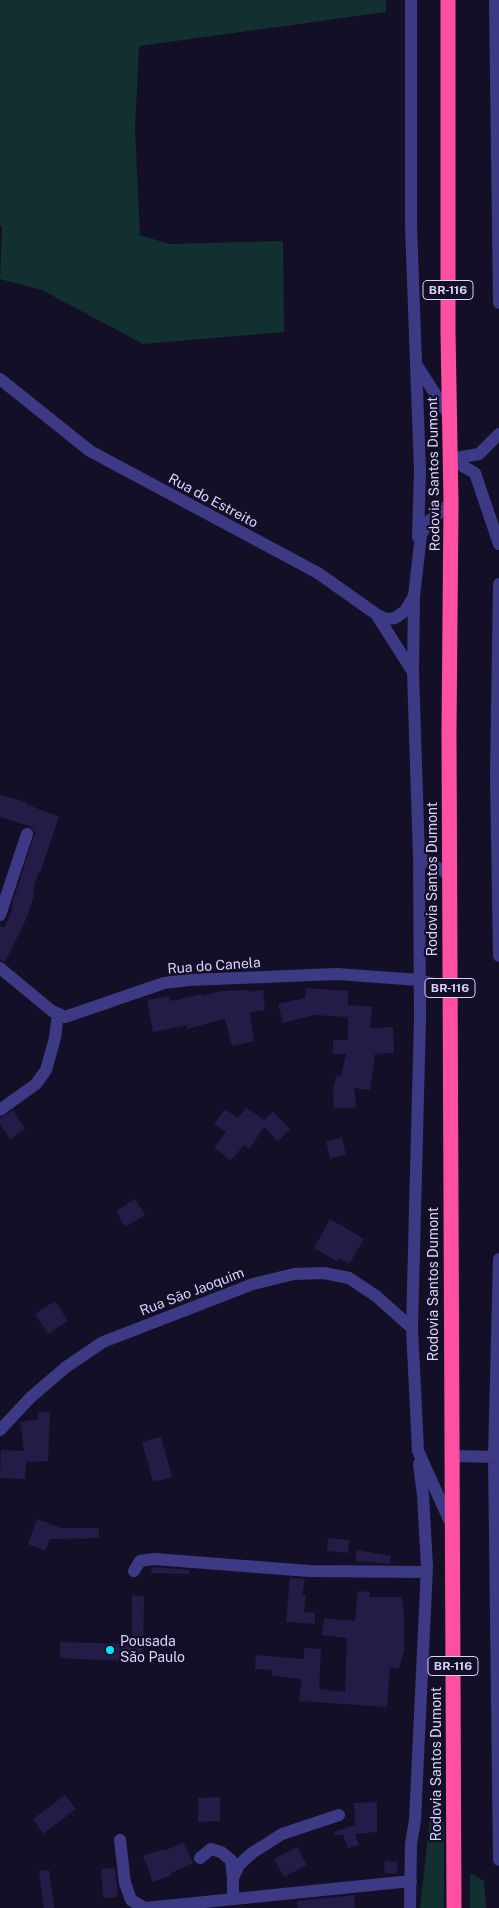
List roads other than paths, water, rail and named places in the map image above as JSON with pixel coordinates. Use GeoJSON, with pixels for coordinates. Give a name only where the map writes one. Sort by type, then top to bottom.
{"type":"FeatureCollection","features":[{"type":"Feature","properties":{"kind":"highway","name":"Rodovia Santos Dumont"},"geometry":{"type":"LineString","coordinates":[[448,0],[450,459],[452,503],[450,988],[454,1908]]}},
{"type":"Feature","properties":{"kind":"street"},"geometry":{"type":"LineString","coordinates":[[410,1908],[411,1844],[415,1820],[426,1572],[424,1495],[418,1451],[412,1328],[420,1018],[419,857],[413,672],[414,596],[418,545],[420,471],[411,226],[412,0]]}},
{"type":"Feature","properties":{"kind":"street"},"geometry":{"type":"LineString","coordinates":[[495,0],[499,303]]}},
{"type":"Feature","properties":{"kind":"street"},"geometry":{"type":"LineString","coordinates":[[416,364],[450,416]]}},
{"type":"Feature","properties":{"kind":"street","name":"Rua do Estreito"},"geometry":{"type":"LineString","coordinates":[[0,379],[90,451],[318,573],[376,614]]}},
{"type":"Feature","properties":{"kind":"street"},"geometry":{"type":"LineString","coordinates":[[450,459],[480,454],[499,434]]}},
{"type":"Feature","properties":{"kind":"street"},"geometry":{"type":"LineString","coordinates":[[450,459],[475,473],[499,544]]}},
{"type":"Feature","properties":{"kind":"street"},"geometry":{"type":"LineString","coordinates":[[418,545],[428,522],[452,503]]}},
{"type":"Feature","properties":{"kind":"street"},"geometry":{"type":"LineString","coordinates":[[499,584],[496,775],[499,956]]}},
{"type":"Feature","properties":{"kind":"street"},"geometry":{"type":"LineString","coordinates":[[376,614],[386,618],[395,618],[405,611],[414,596]]}},
{"type":"Feature","properties":{"kind":"street"},"geometry":{"type":"LineString","coordinates":[[376,614],[413,672]]}},
{"type":"Feature","properties":{"kind":"street"},"geometry":{"type":"LineString","coordinates":[[0,915],[27,834]]}},
{"type":"Feature","properties":{"kind":"street"},"geometry":{"type":"LineString","coordinates":[[419,857],[450,875]]}},
{"type":"Feature","properties":{"kind":"street"},"geometry":{"type":"LineString","coordinates":[[0,968],[44,1006],[58,1014],[55,1038],[46,1070],[36,1084],[0,1110]]}},
{"type":"Feature","properties":{"kind":"street","name":"Rua do Canela"},"geometry":{"type":"LineString","coordinates":[[58,1014],[65,1017],[164,983],[189,980],[337,974],[419,980],[450,988]]}},
{"type":"Feature","properties":{"kind":"street"},"geometry":{"type":"LineString","coordinates":[[499,1258],[496,1457],[499,1860]]}},
{"type":"Feature","properties":{"kind":"street","name":"Rua São Jaoquim"},"geometry":{"type":"LineString","coordinates":[[0,1430],[31,1397],[66,1367],[103,1342],[253,1284],[294,1274],[324,1273],[349,1278],[376,1296],[412,1328]]}},
{"type":"Feature","properties":{"kind":"street"},"geometry":{"type":"LineString","coordinates":[[418,1451],[452,1526]]}},
{"type":"Feature","properties":{"kind":"street"},"geometry":{"type":"LineString","coordinates":[[452,1456],[496,1457]]}},
{"type":"Feature","properties":{"kind":"street"},"geometry":{"type":"LineString","coordinates":[[134,1571],[140,1561],[154,1559],[308,1571],[426,1572]]}},
{"type":"Feature","properties":{"kind":"street"},"geometry":{"type":"LineString","coordinates":[[233,1878],[239,1865],[282,1834],[308,1827],[339,1815]]}},
{"type":"Feature","properties":{"kind":"street"},"geometry":{"type":"LineString","coordinates":[[120,1840],[125,1883],[131,1900],[146,1908],[411,1881]]}},
{"type":"Feature","properties":{"kind":"street"},"geometry":{"type":"LineString","coordinates":[[200,1858],[211,1850],[221,1852],[230,1860],[233,1878],[233,1899]]}},
{"type":"Feature","properties":{"kind":"place","name":"Pousada São Paulo"},"geometry":{"type":"Point","coordinates":[110,1650]}}]}
